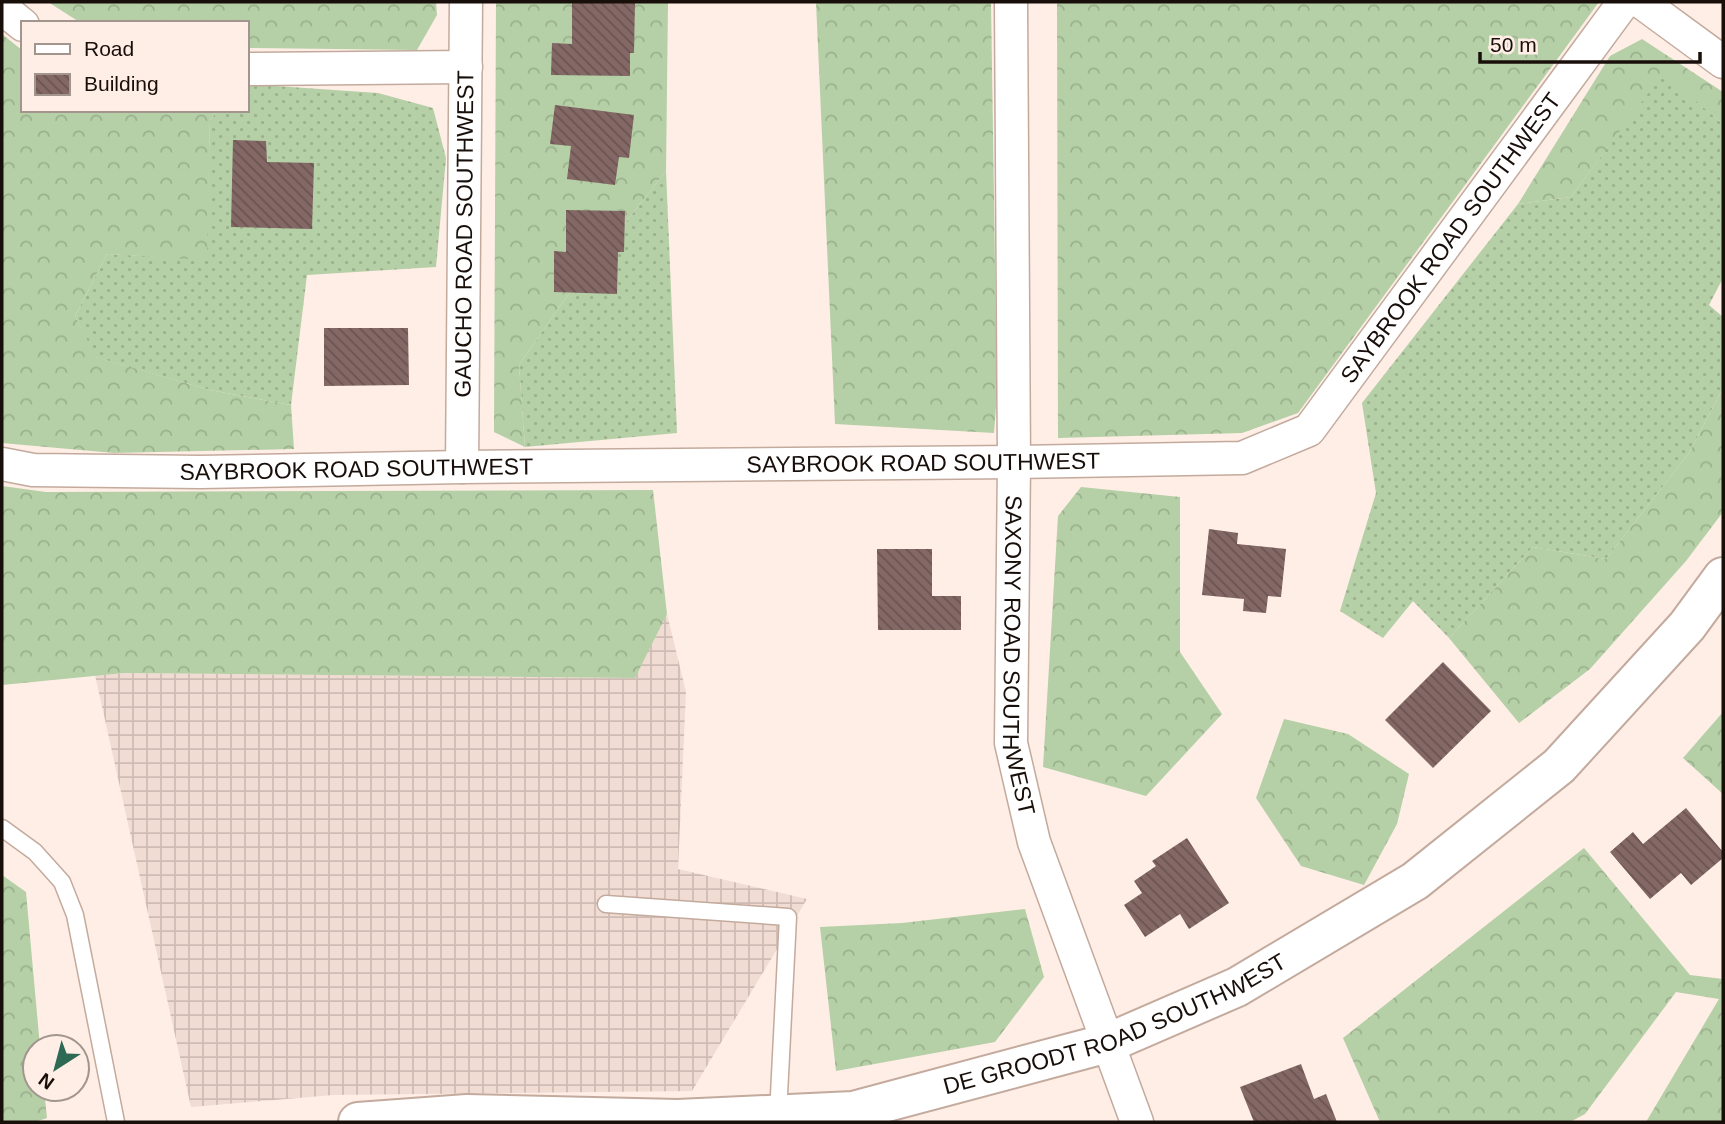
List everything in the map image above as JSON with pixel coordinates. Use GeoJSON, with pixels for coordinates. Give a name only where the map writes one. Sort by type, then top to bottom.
{"type":"FeatureCollection","features":[{"type":"Feature","properties":{"kind":"street","name":"GAUCHO ROAD SOUTHWEST"},"geometry":{"type":"LineString","coordinates":[[462,467],[466,2]]}},
{"type":"Feature","properties":{"kind":"street","name":"SAXONY ROAD SOUTHWEST"},"geometry":{"type":"LineString","coordinates":[[1011,2],[1014,462],[1011,743],[1034,842],[1137,1122]]}},
{"type":"Feature","properties":{"kind":"street","name":"SAYBROOK ROAD SOUTHWEST"},"geometry":{"type":"LineString","coordinates":[[2,464],[33,470],[200,472],[1242,458],[1309,430],[1624,2]]}},
{"type":"Feature","properties":{"kind":"street"},"geometry":{"type":"LineString","coordinates":[[1641,2],[1723,62]]}},
{"type":"Feature","properties":{"kind":"street"},"geometry":{"type":"LineString","coordinates":[[2,8],[21,23]]}},
{"type":"Feature","properties":{"kind":"street"},"geometry":{"type":"LineString","coordinates":[[248,69],[466,68]]}},
{"type":"Feature","properties":{"kind":"street","name":"DE GROODT ROAD SOUTHWEST"},"geometry":{"type":"LineString","coordinates":[[358,1122],[467,1114],[616,1120],[853,1111],[1108,1043],[1237,987],[1415,881],[1559,766],[1687,626],[1723,577]]}},
{"type":"Feature","properties":{"kind":"lane"},"geometry":{"type":"LineString","coordinates":[[2,828],[35,852],[62,882],[75,915],[116,1122]]}},
{"type":"Feature","properties":{"kind":"lane"},"geometry":{"type":"LineString","coordinates":[[606,904],[788,916],[778,1115]]}},
{"type":"Feature","properties":{"kind":"shaded area"},"geometry":{"type":"Polygon","coordinates":[[[667,614],[686,692],[678,869],[807,899],[692,1091],[333,1095],[191,1107],[95,675],[124,673],[634,678],[667,614]]]}},
{"type":"Feature","properties":{"kind":"green space"},"geometry":{"type":"Polygon","coordinates":[[[48,2],[436,2],[437,15],[417,50],[248,48],[248,21],[78,21],[48,2]]]}},
{"type":"Feature","properties":{"kind":"green space"},"geometry":{"type":"Polygon","coordinates":[[[496,2],[668,2],[666,171],[562,303],[519,365],[525,447],[494,432],[496,2]]]}},
{"type":"Feature","properties":{"kind":"green space"},"geometry":{"type":"Polygon","coordinates":[[[816,2],[991,2],[997,394],[994,433],[835,424],[816,2]]]}},
{"type":"Feature","properties":{"kind":"green space"},"geometry":{"type":"Polygon","coordinates":[[[1057,2],[1599,2],[1298,413],[1242,433],[1058,438],[1057,2]]]}},
{"type":"Feature","properties":{"kind":"green space"},"geometry":{"type":"Polygon","coordinates":[[[2,34],[21,49],[21,112],[216,112],[210,120],[207,260],[107,254],[75,316],[96,357],[210,390],[291,405],[294,449],[114,453],[2,443],[2,34]]]}},
{"type":"Feature","properties":{"kind":"green space"},"geometry":{"type":"Polygon","coordinates":[[[1642,39],[1723,92],[1723,124],[1663,73],[1571,197],[1518,204],[1610,56],[1642,39]]]}},
{"type":"Feature","properties":{"kind":"green space"},"geometry":{"type":"Polygon","coordinates":[[[1663,72],[1723,124],[1723,278],[1709,305],[1723,317],[1723,388],[1689,453],[1606,559],[1533,547],[1449,638],[1413,601],[1383,638],[1340,611],[1376,493],[1362,403],[1518,204],[1571,197],[1663,72]]]}},
{"type":"Feature","properties":{"kind":"green space"},"geometry":{"type":"Polygon","coordinates":[[[248,84],[378,93],[433,108],[446,158],[436,267],[307,275],[291,405],[210,390],[95,357],[75,316],[107,254],[206,259],[210,120],[216,112],[248,112],[248,84]]]}},
{"type":"Feature","properties":{"kind":"green space"},"geometry":{"type":"Polygon","coordinates":[[[666,171],[677,433],[525,447],[519,365],[562,303],[666,171]]]}},
{"type":"Feature","properties":{"kind":"green space"},"geometry":{"type":"Polygon","coordinates":[[[1723,388],[1723,512],[1686,561],[1590,669],[1519,723],[1449,638],[1533,547],[1606,559],[1689,453],[1723,388]]]}},
{"type":"Feature","properties":{"kind":"green space"},"geometry":{"type":"Polygon","coordinates":[[[2,486],[46,492],[653,490],[667,614],[635,678],[124,673],[2,685],[2,486]]]}},
{"type":"Feature","properties":{"kind":"green space"},"geometry":{"type":"Polygon","coordinates":[[[1081,487],[1180,497],[1180,652],[1222,714],[1146,796],[1043,767],[1058,516],[1081,487]]]}},
{"type":"Feature","properties":{"kind":"green space"},"geometry":{"type":"Polygon","coordinates":[[[1723,712],[1723,794],[1683,758],[1723,712]]]}},
{"type":"Feature","properties":{"kind":"green space"},"geometry":{"type":"Polygon","coordinates":[[[1284,719],[1348,734],[1409,774],[1397,824],[1364,885],[1301,866],[1256,798],[1284,719]]]}},
{"type":"Feature","properties":{"kind":"green space"},"geometry":{"type":"Polygon","coordinates":[[[1584,848],[1690,975],[1723,979],[1723,1122],[1646,1122],[1719,999],[1676,992],[1585,1114],[1570,1122],[1380,1122],[1343,1038],[1584,848]]]}},
{"type":"Feature","properties":{"kind":"green space"},"geometry":{"type":"Polygon","coordinates":[[[2,875],[26,892],[39,1033],[21,1033],[21,1103],[45,1103],[47,1118],[35,1122],[2,1122],[2,875]]]}},
{"type":"Feature","properties":{"kind":"green space"},"geometry":{"type":"Polygon","coordinates":[[[1025,909],[1044,977],[995,1042],[836,1071],[820,927],[902,923],[1025,909]]]}},
{"type":"Feature","properties":{"kind":"building"},"geometry":{"type":"Polygon","coordinates":[[[572,2],[635,2],[634,53],[630,53],[630,76],[551,75],[552,43],[572,44],[572,2]]]}},
{"type":"Feature","properties":{"kind":"building"},"geometry":{"type":"Polygon","coordinates":[[[555,105],[634,115],[629,158],[619,157],[615,185],[567,179],[571,146],[550,144],[555,105]]]}},
{"type":"Feature","properties":{"kind":"building"},"geometry":{"type":"Polygon","coordinates":[[[233,140],[266,141],[267,162],[314,163],[312,229],[231,227],[233,140]]]}},
{"type":"Feature","properties":{"kind":"building"},"geometry":{"type":"Polygon","coordinates":[[[566,210],[625,211],[624,252],[618,252],[617,294],[554,292],[554,251],[566,252],[566,210]]]}},
{"type":"Feature","properties":{"kind":"building"},"geometry":{"type":"Polygon","coordinates":[[[324,328],[408,328],[409,385],[324,386],[324,328]]]}},
{"type":"Feature","properties":{"kind":"building"},"geometry":{"type":"Polygon","coordinates":[[[1209,529],[1238,533],[1237,544],[1286,549],[1281,597],[1268,596],[1266,613],[1243,611],[1244,599],[1202,595],[1209,529]]]}},
{"type":"Feature","properties":{"kind":"building"},"geometry":{"type":"Polygon","coordinates":[[[877,549],[932,549],[932,596],[961,596],[961,630],[878,630],[877,549]]]}},
{"type":"Feature","properties":{"kind":"building"},"geometry":{"type":"Polygon","coordinates":[[[1443,662],[1491,711],[1433,768],[1385,720],[1443,662]]]}},
{"type":"Feature","properties":{"kind":"building"},"geometry":{"type":"Polygon","coordinates":[[[1686,808],[1723,852],[1723,858],[1691,885],[1681,873],[1650,899],[1610,852],[1633,832],[1643,844],[1686,808]]]}},
{"type":"Feature","properties":{"kind":"building"},"geometry":{"type":"Polygon","coordinates":[[[1187,838],[1229,903],[1189,929],[1180,914],[1145,937],[1124,905],[1142,893],[1134,881],[1156,866],[1152,861],[1187,838]]]}},
{"type":"Feature","properties":{"kind":"building"},"geometry":{"type":"Polygon","coordinates":[[[1301,1064],[1314,1099],[1326,1094],[1337,1122],[1254,1122],[1240,1087],[1301,1064]]]}}]}
